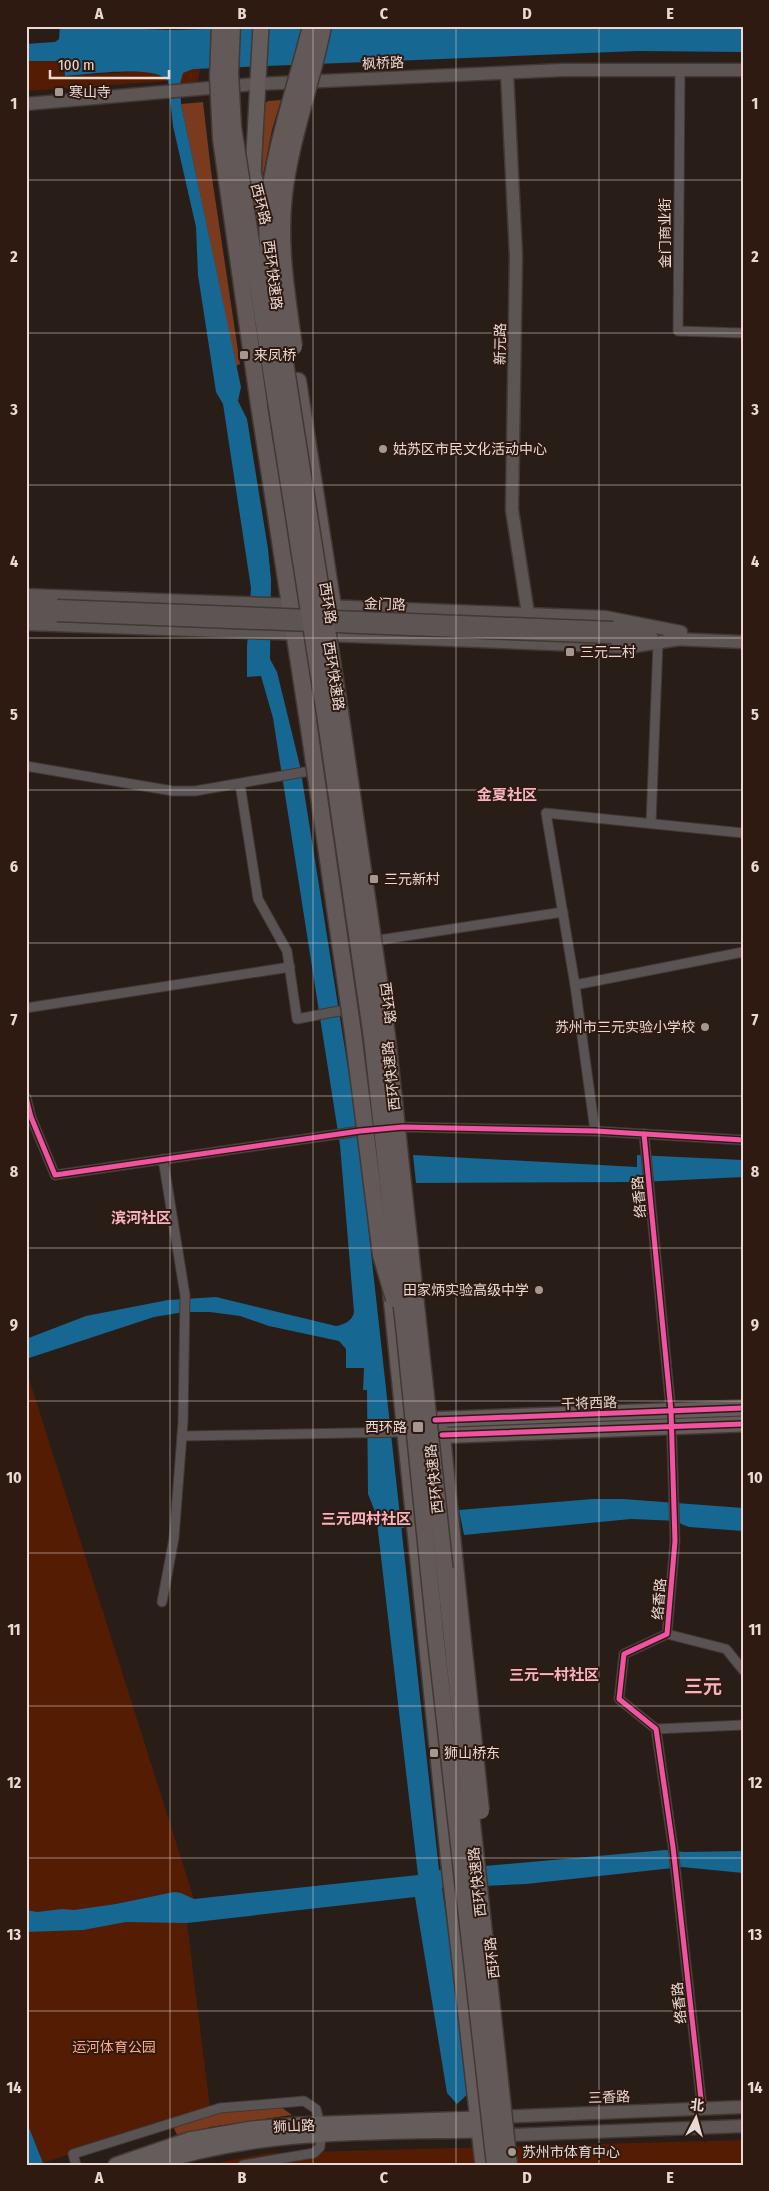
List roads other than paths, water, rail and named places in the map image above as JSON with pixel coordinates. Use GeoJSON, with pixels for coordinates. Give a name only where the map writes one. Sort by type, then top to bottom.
{"type":"FeatureCollection","features":[{"type":"Feature","properties":{"kind":"highway"},"geometry":{"type":"LineString","coordinates":[[220,26],[218,77],[221,139],[287,605],[299,634],[309,728],[353,1033],[381,1255],[406,1335]]}},
{"type":"Feature","properties":{"kind":"highway","name":"西环快速路"},"geometry":{"type":"LineString","coordinates":[[232,26],[230,81],[233,127],[325,714],[372,1038],[406,1335],[434,1632],[494,2165]]}},
{"type":"Feature","properties":{"kind":"highway","name":"西环快速路"},"geometry":{"type":"LineString","coordinates":[[311,26],[279,147],[270,191],[268,212],[269,261],[340,715],[387,1036],[508,2165]]}},
{"type":"Feature","properties":{"kind":"highway"},"geometry":{"type":"LineString","coordinates":[[323,26],[291,155],[283,209],[283,258],[298,382],[334,635]]}},
{"type":"Feature","properties":{"kind":"highway"},"geometry":{"type":"LineString","coordinates":[[432,1430],[456,1575],[493,1934],[490,2003]]}},
{"type":"Feature","properties":{"kind":"main road","name":"西环路"},"geometry":{"type":"LineString","coordinates":[[251,26],[254,77],[254,172],[276,261],[331,607]]}},
{"type":"Feature","properties":{"kind":"main road","name":"西环路"},"geometry":{"type":"LineString","coordinates":[[261,26],[254,77],[245,177],[246,265],[287,605]]}},
{"type":"Feature","properties":{"kind":"main road","name":"枫桥路"},"geometry":{"type":"LineString","coordinates":[[26,104],[185,90],[254,77],[507,73],[562,70],[743,70]]}},
{"type":"Feature","properties":{"kind":"main road","name":"新元路"},"geometry":{"type":"LineString","coordinates":[[507,73],[516,256],[512,510],[528,614]]}},
{"type":"Feature","properties":{"kind":"main road"},"geometry":{"type":"LineString","coordinates":[[26,595],[616,618],[681,635]]}},
{"type":"Feature","properties":{"kind":"main road","name":"金门路"},"geometry":{"type":"LineString","coordinates":[[26,605],[57,610],[681,635],[743,634]]}},
{"type":"Feature","properties":{"kind":"main road","name":"金门路"},"geometry":{"type":"LineString","coordinates":[[26,614],[57,610]]}},
{"type":"Feature","properties":{"kind":"main road"},"geometry":{"type":"LineString","coordinates":[[26,624],[238,630],[616,646],[658,643],[681,635]]}},
{"type":"Feature","properties":{"kind":"main road"},"geometry":{"type":"LineString","coordinates":[[299,634],[324,772],[359,1012],[366,1131],[386,1252],[452,1894],[483,2165]]}},
{"type":"Feature","properties":{"kind":"main road","name":"西环路"},"geometry":{"type":"LineString","coordinates":[[334,635],[389,1009],[403,1127],[432,1430],[447,1534],[516,2165]]}},
{"type":"Feature","properties":{"kind":"main road","name":"金门路"},"geometry":{"type":"LineString","coordinates":[[681,635],[743,642]]}},
{"type":"Feature","properties":{"kind":"main road"},"geometry":{"type":"LineString","coordinates":[[386,1252],[409,1294],[432,1430]]}},
{"type":"Feature","properties":{"kind":"main road","name":"干将西路"},"geometry":{"type":"LineString","coordinates":[[432,1430],[671,1411],[743,1408]]}},
{"type":"Feature","properties":{"kind":"main road","name":"干将西路"},"geometry":{"type":"LineString","coordinates":[[403,1431],[671,1427],[743,1424]]}},
{"type":"Feature","properties":{"kind":"main road","name":"三香路"},"geometry":{"type":"LineString","coordinates":[[478,2125],[510,2115],[743,2107]]}},
{"type":"Feature","properties":{"kind":"main road"},"geometry":{"type":"LineString","coordinates":[[650,2110],[651,2130]]}},
{"type":"Feature","properties":{"kind":"main road"},"geometry":{"type":"LineString","coordinates":[[478,2125],[512,2135],[743,2126]]}},
{"type":"Feature","properties":{"kind":"main road","name":"狮山路"},"geometry":{"type":"LineString","coordinates":[[116,2165],[252,2129],[321,2130],[478,2125]]}},
{"type":"Feature","properties":{"kind":"main road","name":"狮山路"},"geometry":{"type":"LineString","coordinates":[[150,2165],[182,2148]]}},
{"type":"Feature","properties":{"kind":"street","name":"金门商业街"},"geometry":{"type":"LineString","coordinates":[[680,70],[678,331],[743,333]]}},
{"type":"Feature","properties":{"kind":"street"},"geometry":{"type":"LineString","coordinates":[[651,824],[658,643]]}},
{"type":"Feature","properties":{"kind":"street"},"geometry":{"type":"LineString","coordinates":[[26,766],[173,791],[195,791],[304,772],[354,769]]}},
{"type":"Feature","properties":{"kind":"street"},"geometry":{"type":"LineString","coordinates":[[240,784],[258,899],[287,951],[297,1019],[340,1011],[359,1012],[389,1009]]}},
{"type":"Feature","properties":{"kind":"street"},"geometry":{"type":"LineString","coordinates":[[595,1131],[575,985],[546,813],[743,833]]}},
{"type":"Feature","properties":{"kind":"street"},"geometry":{"type":"LineString","coordinates":[[379,940],[563,912]]}},
{"type":"Feature","properties":{"kind":"street"},"geometry":{"type":"LineString","coordinates":[[575,985],[743,952]]}},
{"type":"Feature","properties":{"kind":"street"},"geometry":{"type":"LineString","coordinates":[[26,1008],[290,967]]}},
{"type":"Feature","properties":{"kind":"street"},"geometry":{"type":"LineString","coordinates":[[26,1097],[36,1131],[55,1174],[403,1127],[595,1131],[743,1140]]}},
{"type":"Feature","properties":{"kind":"street","name":"络香路"},"geometry":{"type":"LineString","coordinates":[[644,1134],[671,1411],[675,1541],[667,1634],[624,1654],[619,1699],[656,1729],[672,1847],[702,2108]]}},
{"type":"Feature","properties":{"kind":"street"},"geometry":{"type":"LineString","coordinates":[[162,1602],[174,1538],[182,1436],[183,1317],[185,1295],[164,1159]]}},
{"type":"Feature","properties":{"kind":"street"},"geometry":{"type":"LineString","coordinates":[[182,1436],[403,1431]]}},
{"type":"Feature","properties":{"kind":"street"},"geometry":{"type":"LineString","coordinates":[[667,1634],[726,1649],[743,1670]]}},
{"type":"Feature","properties":{"kind":"street"},"geometry":{"type":"LineString","coordinates":[[656,1729],[743,1725]]}},
{"type":"Feature","properties":{"kind":"street"},"geometry":{"type":"LineString","coordinates":[[76,2165],[73,2154],[220,2108],[304,2101],[316,2109],[321,2130],[320,2147],[314,2153],[243,2165]]}},
{"type":"Feature","properties":{"kind":"water"},"geometry":{"type":"Polygon","coordinates":[[[60,26],[172,30],[308,26],[743,26],[743,52],[637,51],[193,69],[183,73],[180,84],[181,104],[241,387],[238,401],[247,419],[268,549],[271,580],[270,659],[277,672],[300,766],[357,1125],[439,1870],[665,1850],[685,1852],[743,1851],[743,1873],[682,1867],[526,1884],[442,1888],[471,2091],[457,2104],[447,2093],[415,1897],[187,1923],[126,1922],[83,1930],[26,1932],[26,1910],[37,1912],[62,1909],[74,1910],[116,1904],[174,1892],[194,1899],[418,1875],[376,1514],[368,1494],[367,1390],[363,1390],[364,1368],[346,1368],[346,1349],[339,1341],[269,1326],[240,1316],[210,1312],[184,1312],[154,1317],[26,1359],[26,1339],[86,1316],[168,1300],[216,1297],[336,1326],[348,1322],[354,1312],[340,1145],[273,718],[261,676],[247,677],[251,588],[223,404],[216,392],[198,275],[196,227],[173,126],[168,81],[161,76],[136,72],[65,76],[64,66],[61,61],[26,61],[26,44],[55,42],[59,39],[60,26]]]}},
{"type":"Feature","properties":{"kind":"water"},"geometry":{"type":"Polygon","coordinates":[[[413,1155],[637,1167],[637,1155],[743,1160],[743,1177],[641,1182],[416,1183],[413,1155]]]}},
{"type":"Feature","properties":{"kind":"water"},"geometry":{"type":"Polygon","coordinates":[[[593,1499],[623,1499],[743,1508],[743,1531],[689,1527],[681,1524],[679,1521],[631,1519],[464,1535],[459,1510],[593,1499]]]}},
{"type":"Feature","properties":{"kind":"water"},"geometry":{"type":"Polygon","coordinates":[[[26,2120],[43,2163],[43,2165],[26,2165],[26,2120]]]}},
{"type":"Feature","properties":{"kind":"place","name":"寒山寺"},"geometry":{"type":"Point","coordinates":[59,92]}},
{"type":"Feature","properties":{"kind":"place","name":"来凤桥"},"geometry":{"type":"Point","coordinates":[244,355]}},
{"type":"Feature","properties":{"kind":"place","name":"姑苏区市民文化活动中心"},"geometry":{"type":"Point","coordinates":[383,449]}},
{"type":"Feature","properties":{"kind":"place","name":"三元二村"},"geometry":{"type":"Point","coordinates":[570,652]}},
{"type":"Feature","properties":{"kind":"place","name":"三元新村"},"geometry":{"type":"Point","coordinates":[374,879]}},
{"type":"Feature","properties":{"kind":"place","name":"苏州市三元实验小学校"},"geometry":{"type":"Point","coordinates":[705,1027]}},
{"type":"Feature","properties":{"kind":"place","name":"田家炳实验高级中学"},"geometry":{"type":"Point","coordinates":[539,1290]}},
{"type":"Feature","properties":{"kind":"place","name":"西环路"},"geometry":{"type":"Point","coordinates":[418,1427]}},
{"type":"Feature","properties":{"kind":"place","name":"狮山桥东"},"geometry":{"type":"Point","coordinates":[434,1753]}},
{"type":"Feature","properties":{"kind":"place","name":"苏州市体育中心"},"geometry":{"type":"Point","coordinates":[512,2152]}},
{"type":"Feature","properties":{"kind":"district","name":"金夏社区"},"geometry":{"type":"Point","coordinates":[507,795]}},
{"type":"Feature","properties":{"kind":"district","name":"滨河社区"},"geometry":{"type":"Point","coordinates":[141,1218]}},
{"type":"Feature","properties":{"kind":"district","name":"三元四村社区"},"geometry":{"type":"Point","coordinates":[366,1519]}},
{"type":"Feature","properties":{"kind":"district","name":"三元一村社区"},"geometry":{"type":"Point","coordinates":[554,1675]}},
{"type":"Feature","properties":{"kind":"district","name":"三元"},"geometry":{"type":"Point","coordinates":[703,1686]}},
{"type":"Feature","properties":{"kind":"park label","name":"运河体育公园"},"geometry":{"type":"Point","coordinates":[114,2047]}}]}
